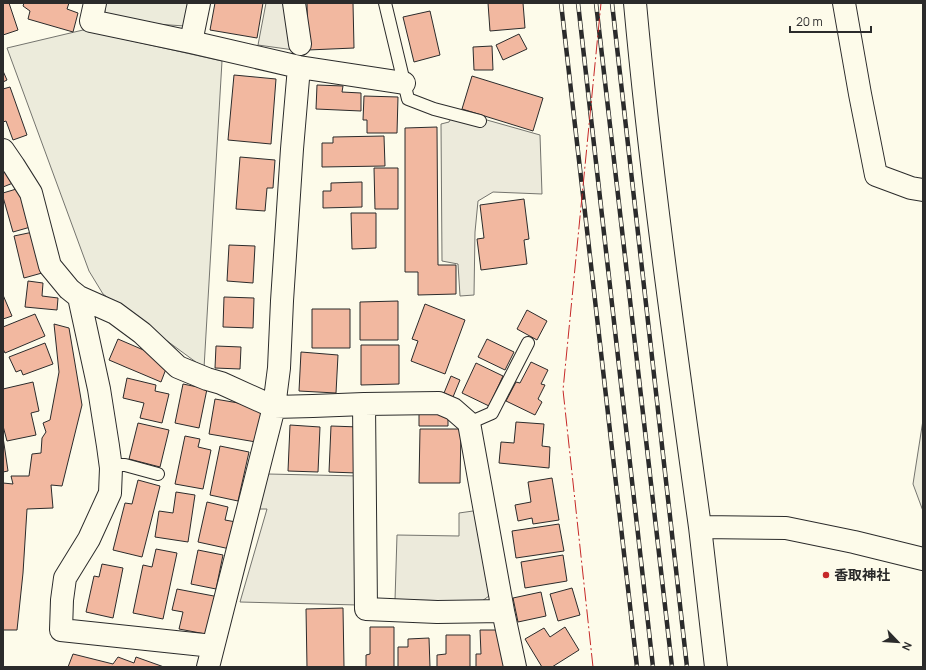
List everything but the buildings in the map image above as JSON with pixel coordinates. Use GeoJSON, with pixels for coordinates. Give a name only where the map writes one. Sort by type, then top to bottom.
{"type":"FeatureCollection","features":[{"type":"Feature","properties":{"kind":"street"},"geometry":{"type":"LineString","coordinates":[[95,3],[91,21],[300,67],[404,83]]}},
{"type":"Feature","properties":{"kind":"street"},"geometry":{"type":"LineString","coordinates":[[191,42],[200,3]]}},
{"type":"Feature","properties":{"kind":"street"},"geometry":{"type":"LineString","coordinates":[[635,3],[643,90],[700,528],[716,667]]}},
{"type":"Feature","properties":{"kind":"street"},"geometry":{"type":"LineString","coordinates":[[844,3],[876,175],[911,188],[923,190]]}},
{"type":"Feature","properties":{"kind":"street"},"geometry":{"type":"LineString","coordinates":[[292,7],[300,44]]}},
{"type":"Feature","properties":{"kind":"street"},"geometry":{"type":"LineString","coordinates":[[208,667],[274,407],[279,368],[292,149],[300,67]]}},
{"type":"Feature","properties":{"kind":"street"},"geometry":{"type":"LineString","coordinates":[[3,150],[31,193],[50,266],[69,289],[79,297],[115,313],[142,333],[178,367],[221,383],[274,407],[439,403],[453,409],[469,423],[503,611],[516,667]]}},
{"type":"Feature","properties":{"kind":"street"},"geometry":{"type":"LineString","coordinates":[[79,297],[99,389],[111,465],[110,493],[90,539],[65,578],[62,600],[62,630],[213,646]]}},
{"type":"Feature","properties":{"kind":"street"},"geometry":{"type":"LineString","coordinates":[[364,404],[366,609],[437,612],[503,611]]}},
{"type":"Feature","properties":{"kind":"street"},"geometry":{"type":"LineString","coordinates":[[700,528],[786,528],[854,542],[923,559]]}},
{"type":"Feature","properties":{"kind":"lane"},"geometry":{"type":"LineString","coordinates":[[385,3],[408,99],[434,109],[480,121]]}},
{"type":"Feature","properties":{"kind":"lane"},"geometry":{"type":"LineString","coordinates":[[469,423],[492,413],[528,343]]}},
{"type":"Feature","properties":{"kind":"lane"},"geometry":{"type":"LineString","coordinates":[[111,465],[125,465],[158,474]]}},
{"type":"Feature","properties":{"kind":"shaded area"},"geometry":{"type":"Polygon","coordinates":[[[105,3],[189,3],[185,26],[140,23],[105,14],[105,3]]]}},
{"type":"Feature","properties":{"kind":"shaded area"},"geometry":{"type":"Polygon","coordinates":[[[266,3],[287,3],[294,50],[258,45],[266,3]]]}},
{"type":"Feature","properties":{"kind":"shaded area"},"geometry":{"type":"Polygon","coordinates":[[[83,30],[222,61],[204,368],[103,294],[89,271],[7,48],[83,30]]]}},
{"type":"Feature","properties":{"kind":"shaded area"},"geometry":{"type":"Polygon","coordinates":[[[455,111],[540,135],[542,194],[493,192],[478,201],[475,232],[474,295],[460,296],[458,264],[442,261],[441,124],[449,122],[455,111]]]}},
{"type":"Feature","properties":{"kind":"shaded area"},"geometry":{"type":"Polygon","coordinates":[[[923,420],[923,511],[913,484],[923,420]]]}},
{"type":"Feature","properties":{"kind":"shaded area"},"geometry":{"type":"Polygon","coordinates":[[[268,474],[359,476],[358,605],[240,602],[267,509],[259,509],[268,474]]]}},
{"type":"Feature","properties":{"kind":"shaded area"},"geometry":{"type":"Polygon","coordinates":[[[480,510],[496,591],[482,601],[395,600],[397,535],[459,536],[459,513],[480,510]]]}},
{"type":"Feature","properties":{"kind":"railway"},"geometry":{"type":"LineString","coordinates":[[561,3],[637,667]]}},
{"type":"Feature","properties":{"kind":"railway"},"geometry":{"type":"LineString","coordinates":[[578,3],[653,667]]}},
{"type":"Feature","properties":{"kind":"railway"},"geometry":{"type":"LineString","coordinates":[[596,3],[672,667]]}},
{"type":"Feature","properties":{"kind":"railway"},"geometry":{"type":"LineString","coordinates":[[612,3],[687,667]]}},
{"type":"Feature","properties":{"kind":"power"},"geometry":{"type":"LineString","coordinates":[[593,667],[563,390],[601,3]]}},
{"type":"Feature","properties":{"kind":"place","name":"香取神社"},"geometry":{"type":"Point","coordinates":[826,575]}}]}
